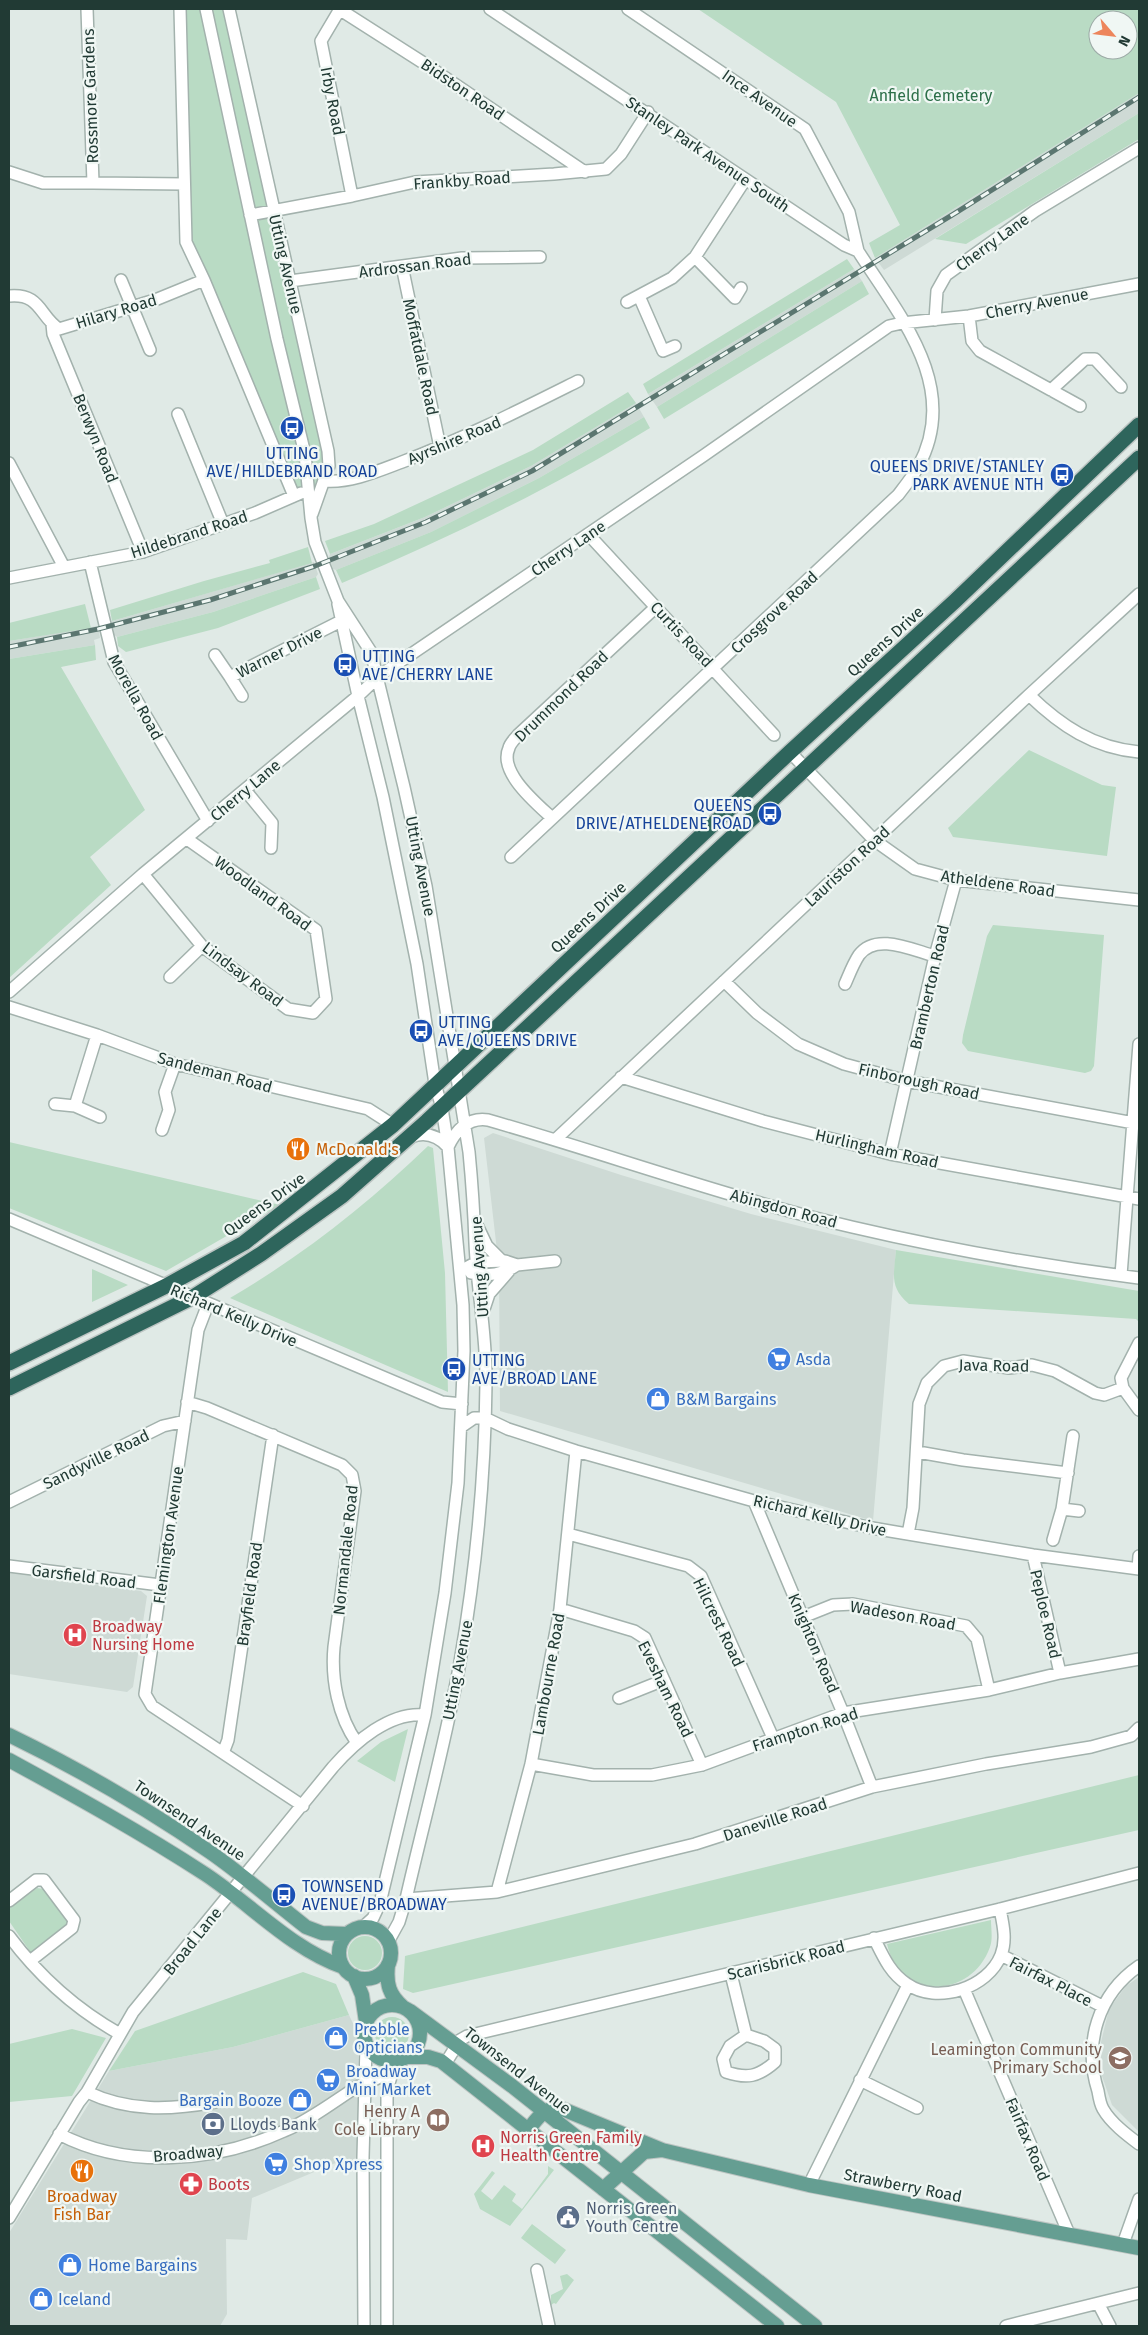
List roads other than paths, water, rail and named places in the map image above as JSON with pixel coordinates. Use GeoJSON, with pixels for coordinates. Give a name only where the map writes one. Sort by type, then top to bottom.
{"type":"FeatureCollection","features":[{"type":"Feature","properties":{"kind":"highway","name":"Queens Drive"},"geometry":{"type":"LineString","coordinates":[[9,1362],[166,1286],[244,1243],[393,1125],[454,1065],[954,602],[1139,425]]}},
{"type":"Feature","properties":{"kind":"highway"},"geometry":{"type":"LineString","coordinates":[[9,1388],[193,1297],[261,1254],[342,1196],[411,1137],[1139,458]]}},
{"type":"Feature","properties":{"kind":"main road","name":"Townsend Avenue"},"geometry":{"type":"LineString","coordinates":[[9,1736],[73,1767],[144,1809],[211,1853],[306,1927],[322,1933],[347,1934]]}},
{"type":"Feature","properties":{"kind":"main road"},"geometry":{"type":"LineString","coordinates":[[9,1760],[124,1825],[206,1875],[304,1949],[323,1960],[343,1967],[354,1976],[362,1995],[366,2022],[364,2032],[366,2045],[376,2056],[384,2061],[394,2062],[406,2058],[428,2057],[445,2064],[777,2326]]}},
{"type":"Feature","properties":{"kind":"main road"},"geometry":{"type":"LineString","coordinates":[[343,1967],[339,1950],[347,1934],[363,1927],[378,1930],[388,1942],[391,1950],[388,1965],[376,1976],[369,1978],[354,1976]]}},
{"type":"Feature","properties":{"kind":"main road","name":"Townsend Avenue"},"geometry":{"type":"LineString","coordinates":[[388,1965],[388,1988],[391,1995],[406,2009],[543,2112],[815,2326]]}},
{"type":"Feature","properties":{"kind":"main road"},"geometry":{"type":"LineString","coordinates":[[366,2022],[379,2008],[391,2005],[406,2009],[419,2024],[420,2032],[416,2049],[406,2058]]}},
{"type":"Feature","properties":{"kind":"main road","name":"Strawberry Road"},"geometry":{"type":"LineString","coordinates":[[543,2112],[560,2108],[662,2150],[809,2185],[1139,2248]]}},
{"type":"Feature","properties":{"kind":"main road"},"geometry":{"type":"LineString","coordinates":[[528,2130],[543,2112]]}},
{"type":"Feature","properties":{"kind":"main road","name":"Strawberry Road"},"geometry":{"type":"LineString","coordinates":[[603,2189],[644,2152],[662,2150]]}},
{"type":"Feature","properties":{"kind":"street","name":"Rossmore Gardens"},"geometry":{"type":"LineString","coordinates":[[86,9],[93,183]]}},
{"type":"Feature","properties":{"kind":"street"},"geometry":{"type":"LineString","coordinates":[[180,9],[186,242],[204,280],[294,496]]}},
{"type":"Feature","properties":{"kind":"street","name":"Utting Avenue"},"geometry":{"type":"LineString","coordinates":[[206,9],[250,215],[305,454],[315,542],[345,619],[358,696],[383,797],[402,888],[431,1043],[435,1084],[442,1108],[448,1147],[460,1271],[464,1346],[462,1404],[458,1483],[446,1593],[425,1715],[380,1903],[372,1918],[363,1927]]}},
{"type":"Feature","properties":{"kind":"street","name":"Utting Avenue"},"geometry":{"type":"LineString","coordinates":[[229,9],[328,451],[329,466],[311,518]]}},
{"type":"Feature","properties":{"kind":"street","name":"Bidston Road"},"geometry":{"type":"LineString","coordinates":[[339,9],[422,62],[585,172]]}},
{"type":"Feature","properties":{"kind":"street","name":"Irby Road"},"geometry":{"type":"LineString","coordinates":[[339,9],[321,41],[352,196]]}},
{"type":"Feature","properties":{"kind":"street","name":"Stanley Park Avenue South"},"geometry":{"type":"LineString","coordinates":[[490,9],[648,112],[745,180],[844,245],[858,251]]}},
{"type":"Feature","properties":{"kind":"street","name":"Ince Avenue"},"geometry":{"type":"LineString","coordinates":[[628,9],[805,129],[849,212],[858,251]]}},
{"type":"Feature","properties":{"kind":"street","name":"Frankby Road"},"geometry":{"type":"LineString","coordinates":[[250,215],[415,182],[585,172],[606,169],[621,154],[648,112]]}},
{"type":"Feature","properties":{"kind":"street","name":"Cherry Lane"},"geometry":{"type":"LineString","coordinates":[[9,992],[143,874],[358,696],[379,676],[888,326],[902,322],[935,320],[937,291],[946,275],[1035,211],[1139,148]]}},
{"type":"Feature","properties":{"kind":"street","name":"Rossmore Gardens"},"geometry":{"type":"LineString","coordinates":[[9,172],[43,183],[184,184]]}},
{"type":"Feature","properties":{"kind":"street"},"geometry":{"type":"LineString","coordinates":[[627,302],[672,278],[695,257],[745,180]]}},
{"type":"Feature","properties":{"kind":"street"},"geometry":{"type":"LineString","coordinates":[[858,251],[902,322]]}},
{"type":"Feature","properties":{"kind":"street","name":"Ardrossan Road"},"geometry":{"type":"LineString","coordinates":[[290,281],[462,258],[540,257]]}},
{"type":"Feature","properties":{"kind":"street"},"geometry":{"type":"LineString","coordinates":[[695,257],[735,298],[741,288]]}},
{"type":"Feature","properties":{"kind":"street","name":"Moffatdale Road"},"geometry":{"type":"LineString","coordinates":[[402,266],[440,447]]}},
{"type":"Feature","properties":{"kind":"street"},"geometry":{"type":"LineString","coordinates":[[121,280],[150,350]]}},
{"type":"Feature","properties":{"kind":"street","name":"Hilary Road"},"geometry":{"type":"LineString","coordinates":[[9,296],[33,301],[58,329],[155,300],[204,280]]}},
{"type":"Feature","properties":{"kind":"street","name":"Cherry Avenue"},"geometry":{"type":"LineString","coordinates":[[935,320],[969,316],[1139,284]]}},
{"type":"Feature","properties":{"kind":"street"},"geometry":{"type":"LineString","coordinates":[[639,296],[663,351],[675,346]]}},
{"type":"Feature","properties":{"kind":"street"},"geometry":{"type":"LineString","coordinates":[[969,316],[972,341],[980,351],[1080,406]]}},
{"type":"Feature","properties":{"kind":"street","name":"Crosgrove Road"},"geometry":{"type":"LineString","coordinates":[[511,856],[714,669],[898,495],[919,466],[930,436],[934,405],[930,380],[922,354],[902,322]]}},
{"type":"Feature","properties":{"kind":"street","name":"Berwyn Road"},"geometry":{"type":"LineString","coordinates":[[52,324],[53,334],[143,552]]}},
{"type":"Feature","properties":{"kind":"street"},"geometry":{"type":"LineString","coordinates":[[1051,390],[1084,359],[1095,359],[1121,387]]}},
{"type":"Feature","properties":{"kind":"street","name":"Ayrshire Road"},"geometry":{"type":"LineString","coordinates":[[325,480],[369,474],[440,447],[492,425],[578,380]]}},
{"type":"Feature","properties":{"kind":"street"},"geometry":{"type":"LineString","coordinates":[[178,414],[223,524]]}},
{"type":"Feature","properties":{"kind":"street"},"geometry":{"type":"LineString","coordinates":[[9,463],[64,567]]}},
{"type":"Feature","properties":{"kind":"street"},"geometry":{"type":"LineString","coordinates":[[308,491],[320,492]]}},
{"type":"Feature","properties":{"kind":"street","name":"Hildebrand Road"},"geometry":{"type":"LineString","coordinates":[[9,578],[143,552],[255,513],[308,491]]}},
{"type":"Feature","properties":{"kind":"street","name":"Curtis Road"},"geometry":{"type":"LineString","coordinates":[[588,534],[774,735]]}},
{"type":"Feature","properties":{"kind":"street","name":"Morella Road"},"geometry":{"type":"LineString","coordinates":[[90,562],[114,662],[208,821]]}},
{"type":"Feature","properties":{"kind":"street","name":"Lauriston Road"},"geometry":{"type":"LineString","coordinates":[[556,1139],[1028,695],[1139,594]]}},
{"type":"Feature","properties":{"kind":"street","name":"Drummond Road"},"geometry":{"type":"LineString","coordinates":[[552,818],[511,774],[507,760],[509,747],[518,735],[656,607]]}},
{"type":"Feature","properties":{"kind":"street","name":"Utting Avenue"},"geometry":{"type":"LineString","coordinates":[[345,619],[371,652],[379,676],[426,886],[465,1125],[486,1352],[485,1418],[476,1548],[459,1664],[406,1899],[399,1922],[388,1942]]}},
{"type":"Feature","properties":{"kind":"street","name":"Warner Drive"},"geometry":{"type":"LineString","coordinates":[[242,696],[230,677],[345,619]]}},
{"type":"Feature","properties":{"kind":"street"},"geometry":{"type":"LineString","coordinates":[[215,655],[230,677]]}},
{"type":"Feature","properties":{"kind":"street"},"geometry":{"type":"LineString","coordinates":[[1028,695],[1052,717],[1087,738],[1116,750],[1139,752]]}},
{"type":"Feature","properties":{"kind":"street"},"geometry":{"type":"LineString","coordinates":[[790,752],[807,769]]}},
{"type":"Feature","properties":{"kind":"street","name":"Atheldene Road"},"geometry":{"type":"LineString","coordinates":[[807,769],[874,840],[915,869],[956,880],[1139,900]]}},
{"type":"Feature","properties":{"kind":"street"},"geometry":{"type":"LineString","coordinates":[[245,790],[272,823],[271,848]]}},
{"type":"Feature","properties":{"kind":"street","name":"Woodland Road"},"geometry":{"type":"LineString","coordinates":[[187,839],[316,930],[326,999],[313,1013]]}},
{"type":"Feature","properties":{"kind":"street","name":"Lindsay Road"},"geometry":{"type":"LineString","coordinates":[[143,874],[202,946],[288,1009],[313,1013]]}},
{"type":"Feature","properties":{"kind":"street","name":"Bramberton Road"},"geometry":{"type":"LineString","coordinates":[[890,1154],[936,956],[956,880]]}},
{"type":"Feature","properties":{"kind":"street"},"geometry":{"type":"LineString","coordinates":[[845,984],[859,956],[869,945],[882,943],[936,956]]}},
{"type":"Feature","properties":{"kind":"street"},"geometry":{"type":"LineString","coordinates":[[170,977],[202,946]]}},
{"type":"Feature","properties":{"kind":"street","name":"Finborough Road"},"geometry":{"type":"LineString","coordinates":[[724,981],[757,1013],[798,1044],[844,1064],[907,1081],[1136,1123]]}},
{"type":"Feature","properties":{"kind":"street","name":"Sandeman Road"},"geometry":{"type":"LineString","coordinates":[[9,1007],[98,1035],[175,1064],[368,1110],[379,1114],[393,1125]]}},
{"type":"Feature","properties":{"kind":"street"},"geometry":{"type":"LineString","coordinates":[[75,1106],[98,1035]]}},
{"type":"Feature","properties":{"kind":"street"},"geometry":{"type":"LineString","coordinates":[[1121,1275],[1134,1198],[1139,1044]]}},
{"type":"Feature","properties":{"kind":"street"},"geometry":{"type":"LineString","coordinates":[[162,1130],[169,1110],[166,1092],[175,1064]]}},
{"type":"Feature","properties":{"kind":"street","name":"Hurlingham Road"},"geometry":{"type":"LineString","coordinates":[[620,1077],[763,1121],[890,1154],[1134,1198]]}},
{"type":"Feature","properties":{"kind":"street"},"geometry":{"type":"LineString","coordinates":[[55,1104],[75,1106],[100,1116]]}},
{"type":"Feature","properties":{"kind":"street","name":"Abingdon Road"},"geometry":{"type":"LineString","coordinates":[[465,1125],[475,1119],[488,1120],[556,1139],[717,1190],[852,1227],[994,1256],[1139,1278]]}},
{"type":"Feature","properties":{"kind":"street"},"geometry":{"type":"LineString","coordinates":[[411,1137],[421,1134],[433,1136],[448,1147],[456,1134],[465,1125]]}},
{"type":"Feature","properties":{"kind":"street","name":"Richard Kelly Drive"},"geometry":{"type":"LineString","coordinates":[[9,1219],[442,1402],[462,1404]]}},
{"type":"Feature","properties":{"kind":"street"},"geometry":{"type":"LineString","coordinates":[[475,1222],[487,1246],[513,1268]]}},
{"type":"Feature","properties":{"kind":"street"},"geometry":{"type":"LineString","coordinates":[[460,1271],[477,1262],[502,1260]]}},
{"type":"Feature","properties":{"kind":"street"},"geometry":{"type":"LineString","coordinates":[[460,1271],[478,1275],[554,1261]]}},
{"type":"Feature","properties":{"kind":"street"},"geometry":{"type":"LineString","coordinates":[[482,1314],[490,1294],[513,1268]]}},
{"type":"Feature","properties":{"kind":"street","name":"Flemington Avenue"},"geometry":{"type":"LineString","coordinates":[[208,1304],[200,1323],[187,1402],[145,1683],[146,1699],[152,1706],[303,1806]]}},
{"type":"Feature","properties":{"kind":"street"},"geometry":{"type":"LineString","coordinates":[[1139,1343],[1120,1378],[1123,1388],[1139,1410]]}},
{"type":"Feature","properties":{"kind":"street","name":"Java Road"},"geometry":{"type":"LineString","coordinates":[[908,1534],[913,1508],[918,1452],[919,1404],[927,1383],[944,1366],[963,1361],[1009,1368],[1032,1365],[1055,1371],[1095,1393],[1104,1395],[1123,1388]]}},
{"type":"Feature","properties":{"kind":"street","name":"Normandale Road"},"geometry":{"type":"LineString","coordinates":[[187,1402],[207,1408],[342,1465],[350,1472],[354,1481],[354,1500],[333,1661],[335,1682],[342,1714],[357,1743]]}},
{"type":"Feature","properties":{"kind":"street"},"geometry":{"type":"LineString","coordinates":[[461,1427],[474,1418],[485,1418]]}},
{"type":"Feature","properties":{"kind":"street","name":"Richard Kelly Drive"},"geometry":{"type":"LineString","coordinates":[[485,1418],[508,1429],[576,1451],[754,1500],[908,1534],[1033,1555],[1139,1569]]}},
{"type":"Feature","properties":{"kind":"street","name":"Sandyville Road"},"geometry":{"type":"LineString","coordinates":[[9,1502],[162,1426],[185,1421]]}},
{"type":"Feature","properties":{"kind":"street","name":"Richard Kelly Drive"},"geometry":{"type":"LineString","coordinates":[[484,1433],[508,1429]]}},
{"type":"Feature","properties":{"kind":"street","name":"Brayfield Road"},"geometry":{"type":"LineString","coordinates":[[223,1753],[228,1740],[273,1436]]}},
{"type":"Feature","properties":{"kind":"street"},"geometry":{"type":"LineString","coordinates":[[1053,1540],[1062,1509],[1073,1436]]}},
{"type":"Feature","properties":{"kind":"street","name":"Lambourne Road"},"geometry":{"type":"LineString","coordinates":[[497,1892],[532,1764],[560,1609],[576,1451]]}},
{"type":"Feature","properties":{"kind":"street"},"geometry":{"type":"LineString","coordinates":[[918,1452],[963,1460],[1068,1473]]}},
{"type":"Feature","properties":{"kind":"street","name":"Knighton Road"},"geometry":{"type":"LineString","coordinates":[[754,1500],[872,1787]]}},
{"type":"Feature","properties":{"kind":"street"},"geometry":{"type":"LineString","coordinates":[[1062,1509],[1079,1511]]}},
{"type":"Feature","properties":{"kind":"street","name":"Hilcrest Road"},"geometry":{"type":"LineString","coordinates":[[568,1534],[688,1566],[701,1576],[773,1738]]}},
{"type":"Feature","properties":{"kind":"street","name":"Peploe Road"},"geometry":{"type":"LineString","coordinates":[[1033,1555],[1060,1673]]}},
{"type":"Feature","properties":{"kind":"street"},"geometry":{"type":"LineString","coordinates":[[1139,1556],[1139,1569]]}},
{"type":"Feature","properties":{"kind":"street","name":"Garsfield Road"},"geometry":{"type":"LineString","coordinates":[[9,1566],[160,1584]]}},
{"type":"Feature","properties":{"kind":"street","name":"Wadeson Road"},"geometry":{"type":"LineString","coordinates":[[803,1617],[833,1605],[853,1604],[966,1626],[977,1639],[989,1690]]}},
{"type":"Feature","properties":{"kind":"street","name":"Evesham Road"},"geometry":{"type":"LineString","coordinates":[[560,1609],[634,1631],[645,1638],[702,1765]]}},
{"type":"Feature","properties":{"kind":"street","name":"Frampton Road"},"geometry":{"type":"LineString","coordinates":[[532,1764],[593,1775],[652,1775],[702,1765],[843,1713],[989,1690],[1060,1673],[1139,1659]]}},
{"type":"Feature","properties":{"kind":"street"},"geometry":{"type":"LineString","coordinates":[[618,1698],[664,1680]]}},
{"type":"Feature","properties":{"kind":"street","name":"Broad Lane"},"geometry":{"type":"LineString","coordinates":[[9,2218],[59,2134],[87,2092],[133,2012],[346,1752],[367,1735],[400,1719],[416,1714],[425,1715]]}},
{"type":"Feature","properties":{"kind":"street","name":"Daneville Road"},"geometry":{"type":"LineString","coordinates":[[406,1899],[497,1892],[695,1844],[872,1787],[986,1764],[1092,1748],[1131,1736],[1139,1728]]}},
{"type":"Feature","properties":{"kind":"street","name":"Scarisbrick Road"},"geometry":{"type":"LineString","coordinates":[[456,2045],[467,2036],[1000,1909],[1139,1873]]}},
{"type":"Feature","properties":{"kind":"street"},"geometry":{"type":"LineString","coordinates":[[9,1901],[36,1880],[44,1880],[74,1920],[72,1928],[30,1961]]}},
{"type":"Feature","properties":{"kind":"street"},"geometry":{"type":"LineString","coordinates":[[874,1938],[887,1965],[908,1985],[937,1995],[964,1990],[985,1975],[1001,1955],[1005,1933],[1000,1909]]}},
{"type":"Feature","properties":{"kind":"street"},"geometry":{"type":"LineString","coordinates":[[9,1937],[70,2001],[92,2018],[120,2034]]}},
{"type":"Feature","properties":{"kind":"street","name":"Fairfax Place"},"geometry":{"type":"LineString","coordinates":[[1001,1955],[1102,2006]]}},
{"type":"Feature","properties":{"kind":"street"},"geometry":{"type":"LineString","coordinates":[[1139,1966],[1127,1975],[1102,2006],[1092,2040],[1093,2076],[1103,2110],[1126,2135],[1139,2144]]}},
{"type":"Feature","properties":{"kind":"street"},"geometry":{"type":"LineString","coordinates":[[731,1974],[746,2035]]}},
{"type":"Feature","properties":{"kind":"street"},"geometry":{"type":"LineString","coordinates":[[809,2185],[908,1985]]}},
{"type":"Feature","properties":{"kind":"street","name":"Fairfax Road"},"geometry":{"type":"LineString","coordinates":[[964,1990],[1069,2234]]}},
{"type":"Feature","properties":{"kind":"street"},"geometry":{"type":"LineString","coordinates":[[746,2035],[764,2040],[775,2048],[774,2062],[764,2072],[743,2078],[726,2072],[723,2059],[730,2046],[746,2035]]}},
{"type":"Feature","properties":{"kind":"street"},"geometry":{"type":"LineString","coordinates":[[364,2326],[364,2084],[366,2045]]}},
{"type":"Feature","properties":{"kind":"street"},"geometry":{"type":"LineString","coordinates":[[445,2064],[456,2045]]}},
{"type":"Feature","properties":{"kind":"street"},"geometry":{"type":"LineString","coordinates":[[387,2326],[387,2090],[393,2070],[406,2058]]}},
{"type":"Feature","properties":{"kind":"street","name":"Broadway"},"geometry":{"type":"LineString","coordinates":[[59,2134],[75,2142],[144,2157],[172,2158],[213,2154],[252,2144],[285,2131],[364,2084],[393,2070]]}},
{"type":"Feature","properties":{"kind":"street"},"geometry":{"type":"LineString","coordinates":[[860,2080],[917,2108]]}},
{"type":"Feature","properties":{"kind":"street"},"geometry":{"type":"LineString","coordinates":[[87,2092],[119,2104],[137,2108],[169,2109],[215,2102]]}},
{"type":"Feature","properties":{"kind":"street"},"geometry":{"type":"LineString","coordinates":[[1123,2244],[1139,2199]]}},
{"type":"Feature","properties":{"kind":"street"},"geometry":{"type":"LineString","coordinates":[[537,2270],[549,2326]]}},
{"type":"Feature","properties":{"kind":"street"},"geometry":{"type":"LineString","coordinates":[[1006,2326],[1139,2293]]}},
{"type":"Feature","properties":{"kind":"street"},"geometry":{"type":"LineString","coordinates":[[1099,2304],[1110,2326]]}},
{"type":"Feature","properties":{"kind":"railway"},"geometry":{"type":"LineString","coordinates":[[9,647],[98,629],[210,600],[315,566],[426,522],[532,471],[957,212],[1139,97]]}},
{"type":"Feature","properties":{"kind":"place","name":"UTTING AVE/HILDEBRAND ROAD"},"geometry":{"type":"Point","coordinates":[292,428]}},
{"type":"Feature","properties":{"kind":"place","name":"QUEENS DRIVE/STANLEY PARK AVENUE NTH"},"geometry":{"type":"Point","coordinates":[1062,475]}},
{"type":"Feature","properties":{"kind":"place","name":"UTTING AVE/CHERRY LANE"},"geometry":{"type":"Point","coordinates":[345,665]}},
{"type":"Feature","properties":{"kind":"place","name":"QUEENS DRIVE/ATHELDENE ROAD"},"geometry":{"type":"Point","coordinates":[770,814]}},
{"type":"Feature","properties":{"kind":"place","name":"UTTING AVE/QUEENS DRIVE"},"geometry":{"type":"Point","coordinates":[421,1031]}},
{"type":"Feature","properties":{"kind":"place","name":"McDonald's"},"geometry":{"type":"Point","coordinates":[298,1149]}},
{"type":"Feature","properties":{"kind":"place","name":"Asda"},"geometry":{"type":"Point","coordinates":[779,1359]}},
{"type":"Feature","properties":{"kind":"place","name":"UTTING AVE/BROAD LANE"},"geometry":{"type":"Point","coordinates":[454,1369]}},
{"type":"Feature","properties":{"kind":"place","name":"B&M Bargains"},"geometry":{"type":"Point","coordinates":[658,1399]}},
{"type":"Feature","properties":{"kind":"place","name":"Broadway Nursing Home"},"geometry":{"type":"Point","coordinates":[75,1635]}},
{"type":"Feature","properties":{"kind":"place","name":"TOWNSEND AVENUE/BROADWAY"},"geometry":{"type":"Point","coordinates":[284,1895]}},
{"type":"Feature","properties":{"kind":"place","name":"Prebble Opticians"},"geometry":{"type":"Point","coordinates":[336,2038]}},
{"type":"Feature","properties":{"kind":"place","name":"Leamington Community Primary School"},"geometry":{"type":"Point","coordinates":[1120,2058]}},
{"type":"Feature","properties":{"kind":"place","name":"Broadway Mini Market"},"geometry":{"type":"Point","coordinates":[328,2080]}},
{"type":"Feature","properties":{"kind":"place","name":"Bargain Booze"},"geometry":{"type":"Point","coordinates":[300,2100]}},
{"type":"Feature","properties":{"kind":"place","name":"Henry A Cole Library"},"geometry":{"type":"Point","coordinates":[438,2120]}},
{"type":"Feature","properties":{"kind":"place","name":"Lloyds Bank"},"geometry":{"type":"Point","coordinates":[213,2124]}},
{"type":"Feature","properties":{"kind":"place","name":"Norris Green Family Health Centre"},"geometry":{"type":"Point","coordinates":[483,2146]}},
{"type":"Feature","properties":{"kind":"place","name":"Shop Xpress"},"geometry":{"type":"Point","coordinates":[276,2164]}},
{"type":"Feature","properties":{"kind":"place","name":"Broadway Fish Bar"},"geometry":{"type":"Point","coordinates":[82,2171]}},
{"type":"Feature","properties":{"kind":"place","name":"Boots"},"geometry":{"type":"Point","coordinates":[191,2184]}},
{"type":"Feature","properties":{"kind":"place","name":"Norris Green Youth Centre"},"geometry":{"type":"Point","coordinates":[568,2217]}},
{"type":"Feature","properties":{"kind":"place","name":"Home Bargains"},"geometry":{"type":"Point","coordinates":[70,2265]}},
{"type":"Feature","properties":{"kind":"place","name":"Iceland"},"geometry":{"type":"Point","coordinates":[41,2299]}},
{"type":"Feature","properties":{"kind":"park label","name":"Anfield Cemetery"},"geometry":{"type":"Point","coordinates":[931,95]}}]}
